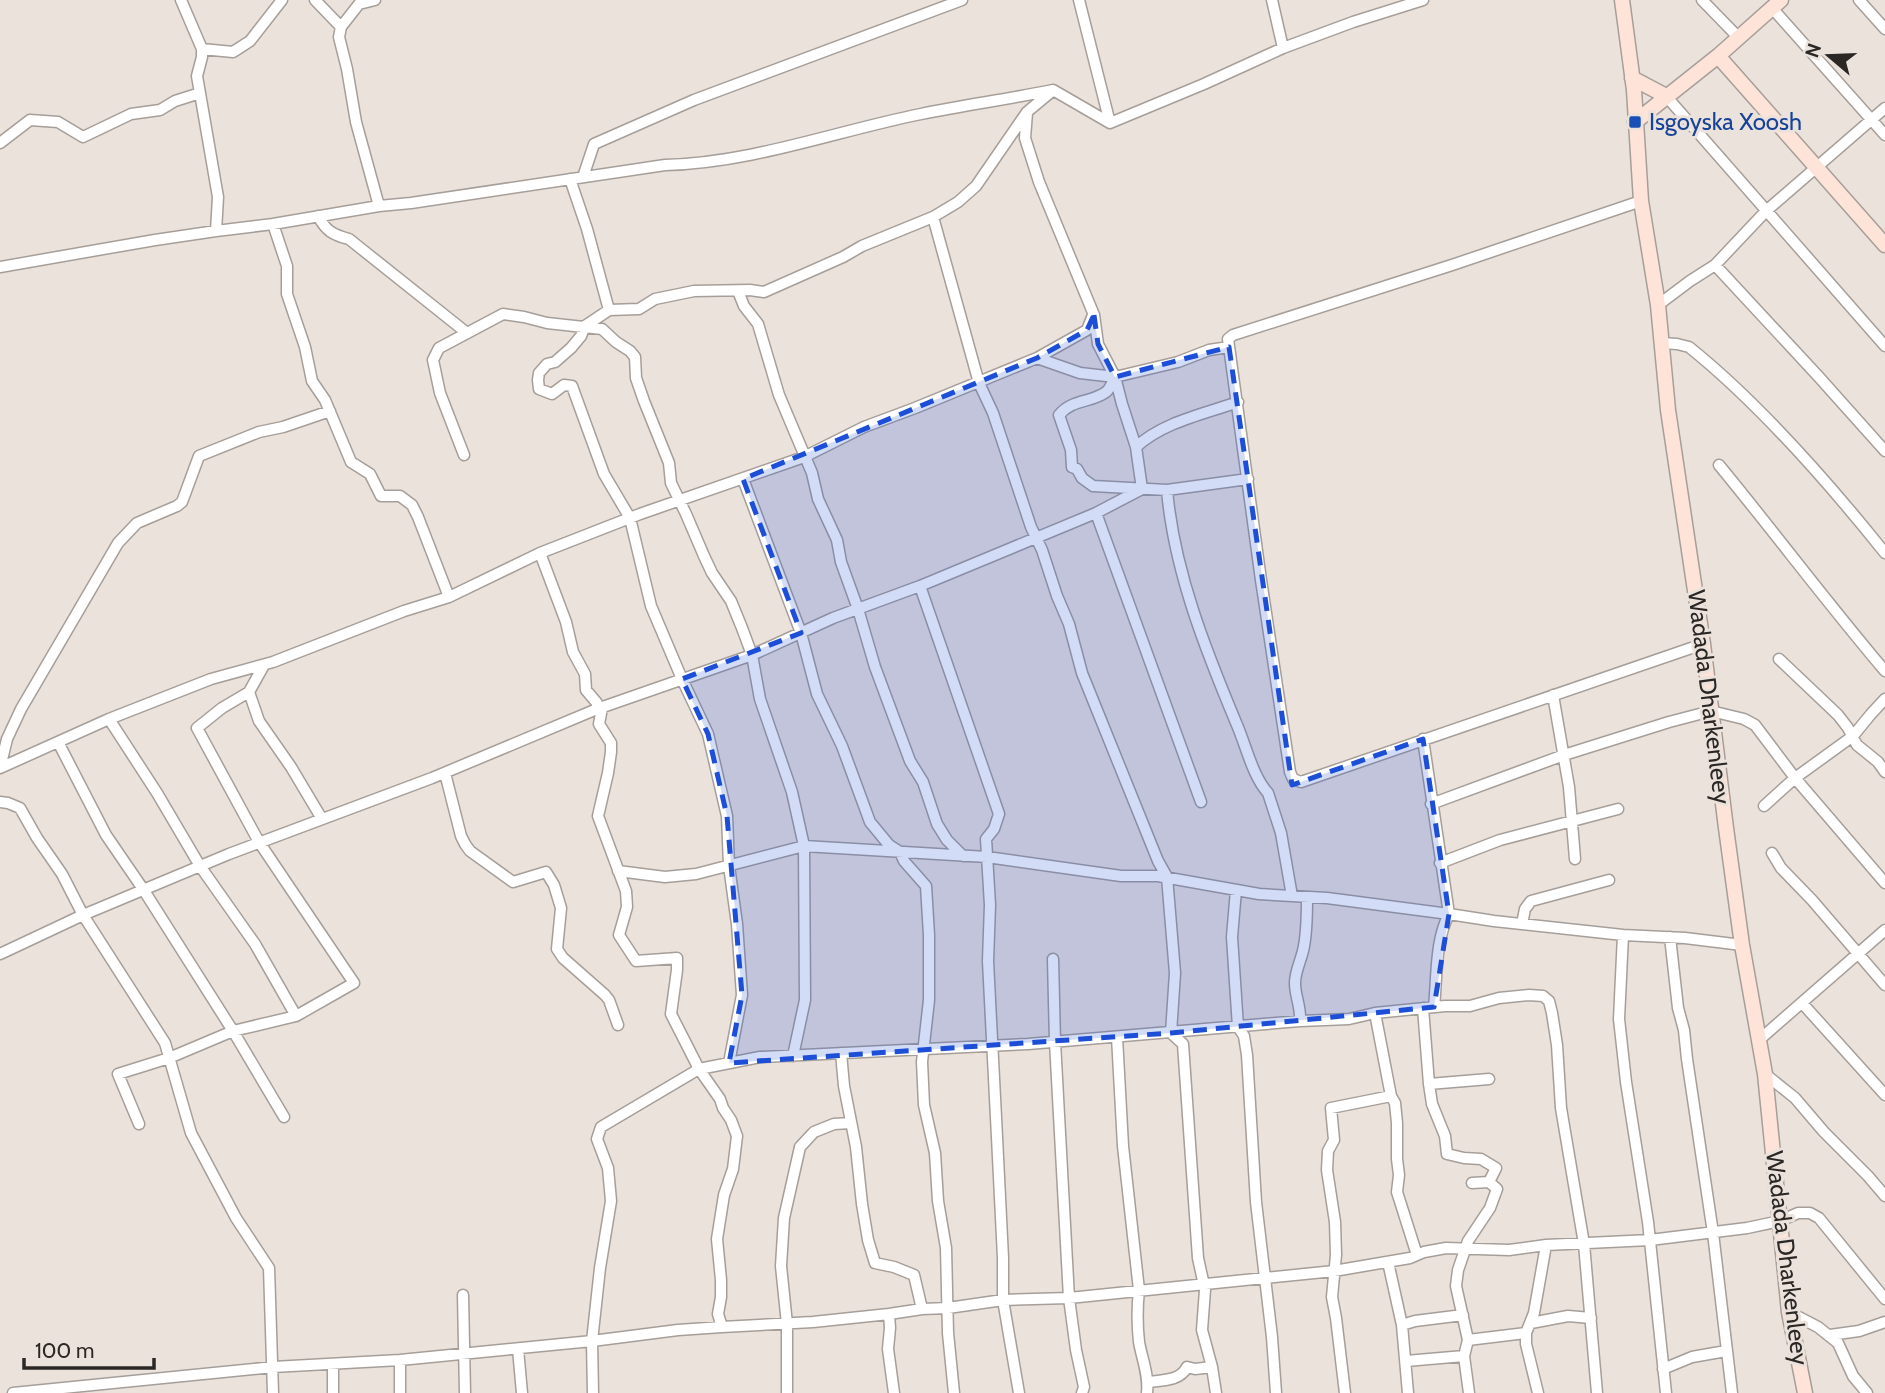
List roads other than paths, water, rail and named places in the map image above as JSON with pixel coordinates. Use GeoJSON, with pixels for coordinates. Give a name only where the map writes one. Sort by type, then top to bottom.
{"type":"FeatureCollection","features":[{"type":"Feature","properties":{"kind":"main road","name":"Wadada Dharkenleey"},"geometry":{"type":"LineString","coordinates":[[1622,0],[1632,78],[1641,201],[1658,304],[1670,424],[1703,644],[1742,944],[1765,1074],[1789,1312],[1805,1393]]}},
{"type":"Feature","properties":{"kind":"main road"},"geometry":{"type":"LineString","coordinates":[[1635,122],[1718,56],[1777,4]]}},
{"type":"Feature","properties":{"kind":"main road"},"geometry":{"type":"LineString","coordinates":[[1718,56],[1885,245]]}},
{"type":"Feature","properties":{"kind":"main road"},"geometry":{"type":"LineString","coordinates":[[1632,78],[1666,96]]}},
{"type":"Feature","properties":{"kind":"street"},"geometry":{"type":"LineString","coordinates":[[181,0],[202,49],[197,76],[218,197],[216,231]]}},
{"type":"Feature","properties":{"kind":"street"},"geometry":{"type":"LineString","coordinates":[[202,49],[233,52],[250,41],[282,0]]}},
{"type":"Feature","properties":{"kind":"street"},"geometry":{"type":"LineString","coordinates":[[315,0],[341,27]]}},
{"type":"Feature","properties":{"kind":"street"},"geometry":{"type":"LineString","coordinates":[[375,0],[359,4],[341,27],[339,37],[356,122],[379,206]]}},
{"type":"Feature","properties":{"kind":"street"},"geometry":{"type":"LineString","coordinates":[[583,177],[594,144],[694,100],[962,0]]}},
{"type":"Feature","properties":{"kind":"street"},"geometry":{"type":"LineString","coordinates":[[1079,0],[1110,123]]}},
{"type":"Feature","properties":{"kind":"street"},"geometry":{"type":"LineString","coordinates":[[1272,0],[1283,48]]}},
{"type":"Feature","properties":{"kind":"street"},"geometry":{"type":"LineString","coordinates":[[1110,123],[1283,48],[1423,0]]}},
{"type":"Feature","properties":{"kind":"street"},"geometry":{"type":"LineString","coordinates":[[1702,0],[1739,38]]}},
{"type":"Feature","properties":{"kind":"street"},"geometry":{"type":"LineString","coordinates":[[1859,0],[1885,29]]}},
{"type":"Feature","properties":{"kind":"street"},"geometry":{"type":"LineString","coordinates":[[1777,4],[1885,135]]}},
{"type":"Feature","properties":{"kind":"street"},"geometry":{"type":"LineString","coordinates":[[729,1063],[742,995],[737,924],[729,866],[727,816],[708,734],[651,606],[630,518],[604,474],[572,386],[564,385],[552,394],[539,389],[539,373],[547,364],[555,362],[571,348],[585,326],[609,310],[639,309],[655,299],[694,291],[764,292],[862,246],[933,217],[958,202],[976,186],[1027,111],[1053,90]]}},
{"type":"Feature","properties":{"kind":"street"},"geometry":{"type":"LineString","coordinates":[[0,267],[379,206],[665,165],[706,162],[780,148],[921,114],[1053,90],[1110,123]]}},
{"type":"Feature","properties":{"kind":"street"},"geometry":{"type":"LineString","coordinates":[[0,143],[30,120],[58,122],[83,136],[131,114],[160,110],[175,101],[200,93]]}},
{"type":"Feature","properties":{"kind":"street"},"geometry":{"type":"LineString","coordinates":[[1666,96],[1885,346]]}},
{"type":"Feature","properties":{"kind":"street"},"geometry":{"type":"LineString","coordinates":[[1658,304],[1715,265],[1766,211],[1885,108]]}},
{"type":"Feature","properties":{"kind":"street"},"geometry":{"type":"LineString","coordinates":[[1027,111],[1025,138],[1028,149],[1094,315],[1098,344],[1115,377],[1136,447],[1142,489]]}},
{"type":"Feature","properties":{"kind":"street"},"geometry":{"type":"LineString","coordinates":[[570,179],[609,310]]}},
{"type":"Feature","properties":{"kind":"street"},"geometry":{"type":"LineString","coordinates":[[1641,201],[1233,335],[1228,339],[1290,772],[1293,779],[1301,782],[1703,644]]}},
{"type":"Feature","properties":{"kind":"street"},"geometry":{"type":"LineString","coordinates":[[318,216],[324,227],[333,234],[349,239],[467,333]]}},
{"type":"Feature","properties":{"kind":"street"},"geometry":{"type":"LineString","coordinates":[[933,217],[979,383],[1000,432],[1069,624],[1082,673],[1167,877],[1175,973],[1171,1033]]}},
{"type":"Feature","properties":{"kind":"street"},"geometry":{"type":"LineString","coordinates":[[273,224],[287,266],[287,294],[305,347],[312,381],[330,411],[351,462],[370,474],[381,496],[400,495],[412,505],[449,597]]}},
{"type":"Feature","properties":{"kind":"street"},"geometry":{"type":"LineString","coordinates":[[1715,265],[1885,451]]}},
{"type":"Feature","properties":{"kind":"street"},"geometry":{"type":"LineString","coordinates":[[738,291],[744,306],[758,324],[779,395],[812,474],[818,499],[837,540],[841,562],[875,667],[910,761],[923,782],[937,824],[947,840],[963,856]]}},
{"type":"Feature","properties":{"kind":"street"},"geometry":{"type":"LineString","coordinates":[[464,454],[440,393],[433,360],[439,348],[503,314],[547,323],[602,329],[635,357],[636,378],[669,463],[671,484],[712,573],[731,601],[752,655],[761,699],[792,792],[804,846],[805,1000],[793,1056]]}},
{"type":"Feature","properties":{"kind":"street"},"geometry":{"type":"LineString","coordinates":[[0,768],[108,719],[449,597],[540,553],[630,518],[804,457],[864,427],[1037,358],[1087,330],[1094,315]]}},
{"type":"Feature","properties":{"kind":"street"},"geometry":{"type":"LineString","coordinates":[[1661,343],[1689,347],[1749,401],[1852,512],[1885,553]]}},
{"type":"Feature","properties":{"kind":"street"},"geometry":{"type":"LineString","coordinates":[[1037,358],[1080,373],[1115,377],[1178,362],[1209,350],[1229,347]]}},
{"type":"Feature","properties":{"kind":"street"},"geometry":{"type":"LineString","coordinates":[[1115,377],[1108,391],[1066,407],[1059,415],[1071,450],[1072,467],[1077,469],[1082,478],[1093,486],[1167,490],[1248,479]]}},
{"type":"Feature","properties":{"kind":"street"},"geometry":{"type":"LineString","coordinates":[[1136,447],[1159,430],[1238,402]]}},
{"type":"Feature","properties":{"kind":"street"},"geometry":{"type":"LineString","coordinates":[[0,768],[8,739],[22,709],[118,542],[137,523],[182,502],[199,456],[259,432],[330,411]]}},
{"type":"Feature","properties":{"kind":"street"},"geometry":{"type":"LineString","coordinates":[[1719,466],[1885,671]]}},
{"type":"Feature","properties":{"kind":"street"},"geometry":{"type":"LineString","coordinates":[[743,479],[801,633],[817,694],[842,746],[870,822],[889,845],[900,852],[904,861],[926,886],[929,1000],[922,1062],[924,1105],[935,1153],[938,1201],[946,1248],[948,1333],[954,1393]]}},
{"type":"Feature","properties":{"kind":"street"},"geometry":{"type":"LineString","coordinates":[[0,954],[143,889],[260,842],[444,773],[600,709],[752,655],[1096,513],[1142,489]]}},
{"type":"Feature","properties":{"kind":"street"},"geometry":{"type":"LineString","coordinates":[[1167,490],[1169,514],[1183,575],[1200,631],[1248,756],[1268,793],[1281,833],[1292,896]]}},
{"type":"Feature","properties":{"kind":"street"},"geometry":{"type":"LineString","coordinates":[[1096,513],[1201,802]]}},
{"type":"Feature","properties":{"kind":"street"},"geometry":{"type":"LineString","coordinates":[[540,553],[566,622],[573,652],[585,674],[586,690],[600,709],[599,723],[611,743],[608,774],[598,816],[626,891],[627,907],[619,935],[636,961],[677,958],[671,1014],[699,1069],[720,1099],[737,1136],[733,1169],[724,1195],[717,1239],[721,1289],[718,1314],[722,1327]]}},
{"type":"Feature","properties":{"kind":"street"},"geometry":{"type":"LineString","coordinates":[[920,586],[999,814],[994,829],[986,839],[990,905],[988,961],[998,1137],[1003,1300],[1019,1393]]}},
{"type":"Feature","properties":{"kind":"street"},"geometry":{"type":"LineString","coordinates":[[1779,659],[1838,715],[1857,745],[1878,762],[1885,772]]}},
{"type":"Feature","properties":{"kind":"street"},"geometry":{"type":"LineString","coordinates":[[139,1124],[118,1074],[169,1058],[233,1031],[296,1016],[354,983],[260,842],[197,728],[222,708],[249,692],[264,665]]}},
{"type":"Feature","properties":{"kind":"street"},"geometry":{"type":"LineString","coordinates":[[249,692],[259,721],[322,819]]}},
{"type":"Feature","properties":{"kind":"street"},"geometry":{"type":"LineString","coordinates":[[1553,695],[1573,822],[1575,859]]}},
{"type":"Feature","properties":{"kind":"street"},"geometry":{"type":"LineString","coordinates":[[1763,806],[1795,778],[1853,736],[1885,699]]}},
{"type":"Feature","properties":{"kind":"street"},"geometry":{"type":"LineString","coordinates":[[1432,804],[1564,755],[1711,711],[1744,719],[1755,725],[1795,778],[1885,883]]}},
{"type":"Feature","properties":{"kind":"street"},"geometry":{"type":"LineString","coordinates":[[108,719],[157,793],[200,866],[255,944],[296,1016]]}},
{"type":"Feature","properties":{"kind":"street"},"geometry":{"type":"LineString","coordinates":[[1423,739],[1449,914],[1445,921],[1429,1008],[1429,1084],[1432,1104],[1445,1136],[1447,1154],[1481,1158],[1496,1168],[1489,1182]]}},
{"type":"Feature","properties":{"kind":"street"},"geometry":{"type":"LineString","coordinates":[[58,742],[106,835],[233,1031],[284,1117]]}},
{"type":"Feature","properties":{"kind":"street"},"geometry":{"type":"LineString","coordinates":[[444,773],[461,836],[470,851],[513,882],[546,872],[554,885],[561,908],[557,949],[563,958],[605,995],[618,1025]]}},
{"type":"Feature","properties":{"kind":"street"},"geometry":{"type":"LineString","coordinates":[[0,802],[20,808],[62,874],[83,915],[165,1043],[191,1133],[236,1218],[269,1268],[273,1393]]}},
{"type":"Feature","properties":{"kind":"street"},"geometry":{"type":"LineString","coordinates":[[1440,863],[1500,840],[1618,809]]}},
{"type":"Feature","properties":{"kind":"street"},"geometry":{"type":"LineString","coordinates":[[618,871],[665,877],[696,874],[804,846],[987,857],[1121,876],[1167,877],[1259,894],[1327,898],[1623,935],[1742,944]]}},
{"type":"Feature","properties":{"kind":"street"},"geometry":{"type":"LineString","coordinates":[[1772,853],[1781,868],[1885,985]]}},
{"type":"Feature","properties":{"kind":"street"},"geometry":{"type":"LineString","coordinates":[[1522,924],[1525,909],[1531,901],[1609,880]]}},
{"type":"Feature","properties":{"kind":"street"},"geometry":{"type":"LineString","coordinates":[[1236,890],[1232,937],[1238,1027],[1244,1035],[1247,1055],[1256,1202],[1276,1393]]}},
{"type":"Feature","properties":{"kind":"street"},"geometry":{"type":"LineString","coordinates":[[1300,1021],[1301,1007],[1295,985],[1304,946],[1307,897]]}},
{"type":"Feature","properties":{"kind":"street"},"geometry":{"type":"LineString","coordinates":[[1759,1040],[1885,930]]}},
{"type":"Feature","properties":{"kind":"street"},"geometry":{"type":"LineString","coordinates":[[1623,935],[1619,1019],[1650,1240],[1666,1393]]}},
{"type":"Feature","properties":{"kind":"street"},"geometry":{"type":"LineString","coordinates":[[1670,937],[1678,1008],[1684,1031],[1713,1233],[1732,1393]]}},
{"type":"Feature","properties":{"kind":"street"},"geometry":{"type":"LineString","coordinates":[[1053,959],[1069,1298],[1084,1387],[1082,1393]]}},
{"type":"Feature","properties":{"kind":"street"},"geometry":{"type":"LineString","coordinates":[[593,1393],[592,1341],[611,1201],[608,1168],[597,1139],[601,1127],[699,1069],[760,1057],[1055,1042],[1349,1019],[1375,1013],[1470,1006],[1499,998],[1529,995],[1543,996],[1549,1001],[1552,1013],[1561,1108],[1584,1244],[1597,1393]]}},
{"type":"Feature","properties":{"kind":"street"},"geometry":{"type":"LineString","coordinates":[[1802,1003],[1885,1095]]}},
{"type":"Feature","properties":{"kind":"street"},"geometry":{"type":"LineString","coordinates":[[1375,1013],[1391,1096],[1395,1103],[1399,1175],[1397,1192],[1416,1255]]}},
{"type":"Feature","properties":{"kind":"street"},"geometry":{"type":"LineString","coordinates":[[1171,1033],[1183,1044],[1198,1258],[1204,1283],[1202,1330],[1216,1393]]}},
{"type":"Feature","properties":{"kind":"street"},"geometry":{"type":"LineString","coordinates":[[1117,1037],[1123,1146],[1139,1290],[1136,1313],[1148,1387],[1184,1374],[1187,1367],[1212,1367]]}},
{"type":"Feature","properties":{"kind":"street"},"geometry":{"type":"LineString","coordinates":[[841,1053],[864,1216],[875,1263],[914,1275],[922,1309]]}},
{"type":"Feature","properties":{"kind":"street"},"geometry":{"type":"LineString","coordinates":[[1765,1074],[1795,1098],[1885,1196]]}},
{"type":"Feature","properties":{"kind":"street"},"geometry":{"type":"LineString","coordinates":[[1429,1084],[1489,1079]]}},
{"type":"Feature","properties":{"kind":"street"},"geometry":{"type":"LineString","coordinates":[[1345,1393],[1332,1297],[1336,1255],[1335,1222],[1327,1170],[1328,1152],[1334,1140],[1331,1108],[1391,1096]]}},
{"type":"Feature","properties":{"kind":"street"},"geometry":{"type":"LineString","coordinates":[[787,1393],[787,1324],[781,1266],[784,1218],[800,1147],[814,1132],[834,1124],[851,1123]]}},
{"type":"Feature","properties":{"kind":"street"},"geometry":{"type":"LineString","coordinates":[[1469,1393],[1464,1356],[1468,1340],[1456,1286],[1458,1270],[1468,1241],[1486,1216],[1497,1189],[1489,1182],[1472,1183]]}},
{"type":"Feature","properties":{"kind":"street"},"geometry":{"type":"LineString","coordinates":[[13,1393],[273,1367],[400,1360],[518,1349],[678,1330],[787,1324],[1003,1300],[1069,1298],[1334,1271],[1446,1248],[1509,1250],[1546,1245],[1650,1240],[1713,1233],[1780,1221],[1798,1213],[1810,1213],[1819,1217],[1885,1299]]}},
{"type":"Feature","properties":{"kind":"street"},"geometry":{"type":"LineString","coordinates":[[1538,1393],[1526,1344],[1546,1245]]}},
{"type":"Feature","properties":{"kind":"street"},"geometry":{"type":"LineString","coordinates":[[1388,1262],[1402,1325],[1408,1393]]}},
{"type":"Feature","properties":{"kind":"street"},"geometry":{"type":"LineString","coordinates":[[463,1295],[465,1393]]}},
{"type":"Feature","properties":{"kind":"street"},"geometry":{"type":"LineString","coordinates":[[1789,1312],[1818,1327],[1838,1343],[1853,1376],[1867,1393]]}},
{"type":"Feature","properties":{"kind":"street"},"geometry":{"type":"LineString","coordinates":[[889,1314],[888,1349],[894,1393]]}},
{"type":"Feature","properties":{"kind":"street"},"geometry":{"type":"LineString","coordinates":[[1402,1325],[1463,1315]]}},
{"type":"Feature","properties":{"kind":"street"},"geometry":{"type":"LineString","coordinates":[[1468,1340],[1529,1328],[1568,1316],[1591,1318]]}},
{"type":"Feature","properties":{"kind":"street"},"geometry":{"type":"LineString","coordinates":[[1830,1335],[1858,1331],[1885,1322]]}},
{"type":"Feature","properties":{"kind":"street"},"geometry":{"type":"LineString","coordinates":[[518,1349],[522,1393]]}},
{"type":"Feature","properties":{"kind":"street"},"geometry":{"type":"LineString","coordinates":[[1662,1369],[1692,1357],[1726,1352]]}},
{"type":"Feature","properties":{"kind":"street"},"geometry":{"type":"LineString","coordinates":[[1406,1361],[1464,1356]]}},
{"type":"Feature","properties":{"kind":"street"},"geometry":{"type":"LineString","coordinates":[[400,1360],[400,1393]]}},
{"type":"Feature","properties":{"kind":"street"},"geometry":{"type":"LineString","coordinates":[[333,1364],[333,1393]]}},
{"type":"Feature","properties":{"kind":"street"},"geometry":{"type":"LineString","coordinates":[[143,1380],[143,1393]]}},
{"type":"Feature","properties":{"kind":"place","name":"Isgoyska Xoosh"},"geometry":{"type":"Point","coordinates":[1635,122]}}]}
